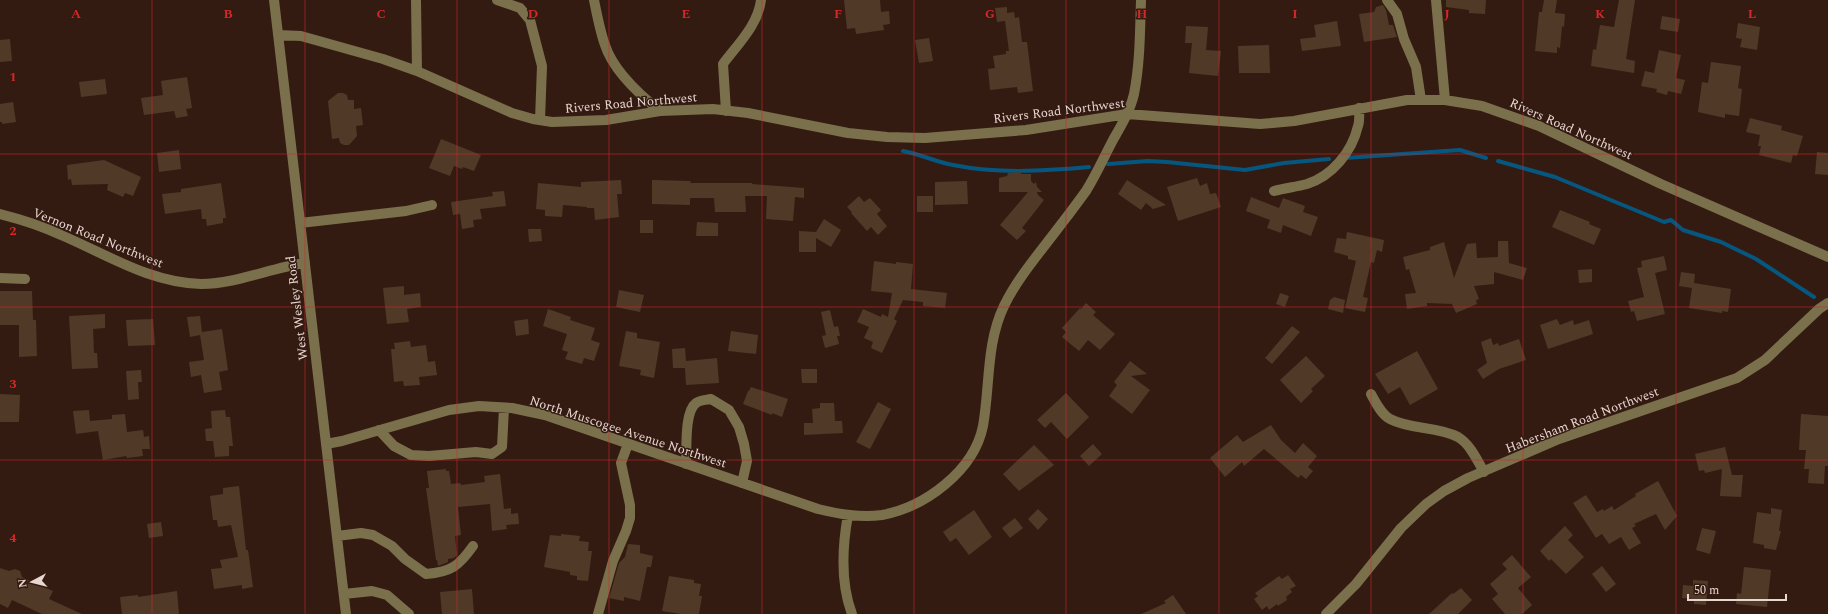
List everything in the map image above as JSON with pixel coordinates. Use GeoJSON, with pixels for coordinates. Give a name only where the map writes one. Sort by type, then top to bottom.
{"type":"FeatureCollection","features":[{"type":"Feature","properties":{"kind":"street","name":"West Wesley Road"},"geometry":{"type":"LineString","coordinates":[[274,0],[346,614]]}},
{"type":"Feature","properties":{"kind":"street"},"geometry":{"type":"LineString","coordinates":[[416,0],[417,71]]}},
{"type":"Feature","properties":{"kind":"street"},"geometry":{"type":"LineString","coordinates":[[497,0],[520,8],[530,20],[542,66],[540,120]]}},
{"type":"Feature","properties":{"kind":"street"},"geometry":{"type":"LineString","coordinates":[[594,0],[605,46],[613,61],[620,72],[648,102],[660,111]]}},
{"type":"Feature","properties":{"kind":"street"},"geometry":{"type":"LineString","coordinates":[[726,111],[723,64],[755,22],[760,11],[761,0]]}},
{"type":"Feature","properties":{"kind":"street","name":"North Muscogee Avenue Northwest"},"geometry":{"type":"LineString","coordinates":[[326,444],[342,441],[449,410],[479,406],[504,408],[545,415],[818,509],[848,515],[881,515],[912,505],[947,482],[967,462],[977,444],[983,427],[994,338],[1004,306],[1015,287],[1086,190],[1127,114],[1134,94],[1140,41],[1141,0]]}},
{"type":"Feature","properties":{"kind":"street"},"geometry":{"type":"LineString","coordinates":[[1387,0],[1397,14],[1404,39],[1416,67],[1421,100]]}},
{"type":"Feature","properties":{"kind":"street"},"geometry":{"type":"LineString","coordinates":[[1436,0],[1445,100]]}},
{"type":"Feature","properties":{"kind":"street","name":"Rivers Road Northwest"},"geometry":{"type":"LineString","coordinates":[[278,35],[301,36],[383,59],[417,71],[512,113],[540,120],[569,122],[606,120],[660,111],[713,109],[748,113],[848,133],[887,137],[920,138],[1026,130],[1127,114],[1260,124],[1294,121],[1407,100],[1445,100],[1482,106],[1539,126],[1661,184],[1828,257]]}},
{"type":"Feature","properties":{"kind":"street"},"geometry":{"type":"LineString","coordinates":[[1274,191],[1307,184],[1325,176],[1336,166],[1352,143],[1359,125],[1359,108]]}},
{"type":"Feature","properties":{"kind":"street"},"geometry":{"type":"LineString","coordinates":[[300,223],[406,211],[432,205]]}},
{"type":"Feature","properties":{"kind":"street","name":"Vernon Road Northwest"},"geometry":{"type":"LineString","coordinates":[[0,214],[60,234],[145,273],[179,282],[201,284],[226,282],[291,265],[305,263]]}},
{"type":"Feature","properties":{"kind":"street"},"geometry":{"type":"LineString","coordinates":[[0,278],[25,279]]}},
{"type":"Feature","properties":{"kind":"street","name":"Habersham Road Northwest"},"geometry":{"type":"LineString","coordinates":[[1326,614],[1356,584],[1401,528],[1426,504],[1444,491],[1559,439],[1737,378],[1765,360],[1819,309],[1828,303]]}},
{"type":"Feature","properties":{"kind":"street"},"geometry":{"type":"LineString","coordinates":[[1371,394],[1389,418],[1442,431],[1458,438],[1467,445],[1484,472]]}},
{"type":"Feature","properties":{"kind":"street"},"geometry":{"type":"LineString","coordinates":[[686,464],[688,424],[691,409],[697,402],[711,399],[729,410],[739,427],[747,461],[742,483]]}},
{"type":"Feature","properties":{"kind":"street"},"geometry":{"type":"LineString","coordinates":[[379,430],[394,446],[411,455],[429,456],[476,452],[492,454],[502,447],[504,408]]}},
{"type":"Feature","properties":{"kind":"street"},"geometry":{"type":"LineString","coordinates":[[598,614],[613,561],[630,518],[630,505],[621,463],[628,444]]}},
{"type":"Feature","properties":{"kind":"street"},"geometry":{"type":"LineString","coordinates":[[848,515],[842,560],[844,581],[852,614]]}},
{"type":"Feature","properties":{"kind":"street"},"geometry":{"type":"LineString","coordinates":[[337,536],[361,533],[374,535],[392,546],[405,559],[426,574],[451,570],[462,561],[473,546]]}},
{"type":"Feature","properties":{"kind":"street"},"geometry":{"type":"LineString","coordinates":[[344,594],[372,591],[387,595],[409,614]]}},
{"type":"Feature","properties":{"kind":"building"},"geometry":{"type":"Polygon","coordinates":[[[844,0],[880,0],[881,12],[889,11],[890,24],[883,25],[884,30],[856,34],[855,28],[847,29],[844,0]]]}},
{"type":"Feature","properties":{"kind":"building"},"geometry":{"type":"Polygon","coordinates":[[[1446,0],[1486,0],[1485,14],[1469,13],[1469,10],[1446,7],[1446,0]]]}},
{"type":"Feature","properties":{"kind":"building"},"geometry":{"type":"Polygon","coordinates":[[[1544,0],[1557,0],[1555,13],[1565,14],[1564,27],[1562,26],[1560,48],[1557,47],[1557,53],[1535,51],[1539,12],[1542,12],[1544,0]]]}},
{"type":"Feature","properties":{"kind":"building"},"geometry":{"type":"Polygon","coordinates":[[[1619,0],[1635,0],[1626,59],[1635,61],[1634,73],[1591,66],[1593,49],[1596,50],[1600,25],[1614,27],[1619,0]]]}},
{"type":"Feature","properties":{"kind":"building"},"geometry":{"type":"Polygon","coordinates":[[[1383,5],[1386,10],[1389,25],[1393,25],[1397,37],[1364,42],[1359,14],[1374,12],[1376,7],[1383,5]]]}},
{"type":"Feature","properties":{"kind":"building"},"geometry":{"type":"Polygon","coordinates":[[[1007,7],[1007,13],[1014,12],[1015,18],[1019,17],[1022,42],[1027,42],[1033,91],[1018,93],[1017,87],[990,90],[988,69],[995,68],[993,56],[1006,54],[1006,51],[1009,51],[1005,21],[997,22],[995,8],[1007,7]]]}},
{"type":"Feature","properties":{"kind":"building"},"geometry":{"type":"Polygon","coordinates":[[[1662,16],[1680,19],[1678,32],[1660,29],[1662,16]]]}},
{"type":"Feature","properties":{"kind":"building"},"geometry":{"type":"Polygon","coordinates":[[[1337,21],[1341,46],[1302,51],[1300,39],[1316,37],[1314,25],[1337,21]]]}},
{"type":"Feature","properties":{"kind":"building"},"geometry":{"type":"Polygon","coordinates":[[[1738,23],[1760,27],[1757,50],[1740,47],[1742,39],[1736,38],[1738,23]]]}},
{"type":"Feature","properties":{"kind":"building"},"geometry":{"type":"Polygon","coordinates":[[[1186,26],[1208,27],[1206,50],[1221,51],[1218,76],[1189,73],[1192,43],[1185,43],[1186,26]]]}},
{"type":"Feature","properties":{"kind":"building"},"geometry":{"type":"Polygon","coordinates":[[[929,38],[933,61],[919,63],[915,40],[929,38]]]}},
{"type":"Feature","properties":{"kind":"building"},"geometry":{"type":"Polygon","coordinates":[[[10,39],[12,61],[0,62],[0,40],[10,39]]]}},
{"type":"Feature","properties":{"kind":"building"},"geometry":{"type":"Polygon","coordinates":[[[1269,45],[1270,73],[1239,73],[1238,46],[1269,45]]]}},
{"type":"Feature","properties":{"kind":"building"},"geometry":{"type":"Polygon","coordinates":[[[1659,50],[1681,55],[1676,78],[1685,80],[1681,94],[1668,91],[1667,95],[1656,92],[1657,89],[1641,86],[1645,71],[1654,73],[1659,50]]]}},
{"type":"Feature","properties":{"kind":"building"},"geometry":{"type":"Polygon","coordinates":[[[1711,62],[1741,66],[1738,88],[1742,89],[1739,116],[1725,114],[1725,118],[1698,112],[1702,82],[1708,83],[1711,62]]]}},
{"type":"Feature","properties":{"kind":"building"},"geometry":{"type":"Polygon","coordinates":[[[187,77],[192,108],[186,109],[188,116],[176,118],[174,111],[144,115],[141,98],[163,95],[161,81],[187,77]]]}},
{"type":"Feature","properties":{"kind":"building"},"geometry":{"type":"Polygon","coordinates":[[[105,79],[107,94],[81,97],[79,82],[105,79]]]}},
{"type":"Feature","properties":{"kind":"building"},"geometry":{"type":"Polygon","coordinates":[[[338,93],[347,95],[348,100],[354,100],[354,109],[361,108],[363,125],[356,126],[357,136],[349,145],[340,143],[339,138],[332,139],[328,101],[338,93]]]}},
{"type":"Feature","properties":{"kind":"building"},"geometry":{"type":"Polygon","coordinates":[[[13,102],[16,122],[2,124],[2,122],[0,122],[0,104],[13,102]]]}},
{"type":"Feature","properties":{"kind":"building"},"geometry":{"type":"Polygon","coordinates":[[[1750,118],[1782,126],[1781,130],[1803,136],[1797,156],[1793,155],[1791,163],[1759,155],[1761,146],[1758,146],[1760,135],[1746,132],[1750,118]]]}},
{"type":"Feature","properties":{"kind":"building"},"geometry":{"type":"Polygon","coordinates":[[[441,139],[481,155],[474,171],[463,167],[462,169],[454,166],[450,176],[429,168],[441,139]]]}},
{"type":"Feature","properties":{"kind":"building"},"geometry":{"type":"Polygon","coordinates":[[[179,150],[181,169],[159,172],[157,153],[179,150]]]}},
{"type":"Feature","properties":{"kind":"building"},"geometry":{"type":"Polygon","coordinates":[[[1817,152],[1828,153],[1828,175],[1815,174],[1817,152]]]}},
{"type":"Feature","properties":{"kind":"building"},"geometry":{"type":"Polygon","coordinates":[[[104,160],[141,177],[133,196],[125,193],[123,197],[107,190],[108,184],[72,185],[71,179],[68,180],[67,165],[104,160]]]}},
{"type":"Feature","properties":{"kind":"building"},"geometry":{"type":"Polygon","coordinates":[[[1021,172],[1021,174],[1031,174],[1031,181],[1034,184],[1036,182],[1037,187],[1042,192],[1037,192],[1038,195],[1044,200],[1022,228],[1026,231],[1017,240],[1000,225],[1028,192],[999,192],[999,178],[1007,176],[1008,173],[1021,172]]]}},
{"type":"Feature","properties":{"kind":"building"},"geometry":{"type":"Polygon","coordinates":[[[1197,178],[1200,186],[1207,183],[1210,194],[1216,193],[1221,207],[1178,221],[1167,187],[1197,178]]]}},
{"type":"Feature","properties":{"kind":"building"},"geometry":{"type":"Polygon","coordinates":[[[621,180],[622,194],[617,194],[619,217],[595,220],[594,208],[587,207],[563,205],[562,217],[545,216],[545,210],[536,209],[538,183],[581,187],[581,182],[621,180]]]}},
{"type":"Feature","properties":{"kind":"building"},"geometry":{"type":"Polygon","coordinates":[[[652,180],[691,181],[690,183],[752,183],[804,188],[804,198],[795,197],[793,221],[766,219],[767,196],[745,196],[746,212],[715,212],[714,198],[690,198],[690,205],[652,204],[652,180]]]}},
{"type":"Feature","properties":{"kind":"building"},"geometry":{"type":"Polygon","coordinates":[[[1127,180],[1166,205],[1153,209],[1146,203],[1141,210],[1118,194],[1127,180]]]}},
{"type":"Feature","properties":{"kind":"building"},"geometry":{"type":"Polygon","coordinates":[[[967,181],[968,204],[935,205],[935,182],[967,181]]]}},
{"type":"Feature","properties":{"kind":"building"},"geometry":{"type":"Polygon","coordinates":[[[221,183],[226,218],[223,218],[223,223],[207,226],[206,219],[202,219],[201,209],[165,214],[162,194],[181,192],[181,189],[221,183]]]}},
{"type":"Feature","properties":{"kind":"building"},"geometry":{"type":"Polygon","coordinates":[[[504,191],[506,206],[480,209],[482,219],[473,220],[474,227],[462,229],[460,214],[453,215],[451,202],[493,196],[492,192],[504,191]]]}},
{"type":"Feature","properties":{"kind":"building"},"geometry":{"type":"Polygon","coordinates":[[[859,196],[864,202],[870,198],[881,210],[877,214],[887,226],[878,235],[871,227],[867,231],[847,207],[859,196]]]}},
{"type":"Feature","properties":{"kind":"building"},"geometry":{"type":"Polygon","coordinates":[[[917,196],[933,196],[933,212],[917,212],[917,196]]]}},
{"type":"Feature","properties":{"kind":"building"},"geometry":{"type":"Polygon","coordinates":[[[1251,197],[1279,208],[1283,198],[1305,206],[1303,212],[1318,217],[1311,236],[1283,225],[1281,233],[1267,228],[1270,220],[1246,211],[1251,197]]]}},
{"type":"Feature","properties":{"kind":"building"},"geometry":{"type":"Polygon","coordinates":[[[1560,210],[1590,222],[1589,224],[1601,229],[1594,245],[1552,227],[1560,210]]]}},
{"type":"Feature","properties":{"kind":"building"},"geometry":{"type":"Polygon","coordinates":[[[824,219],[841,230],[831,247],[816,238],[816,252],[799,252],[799,231],[816,232],[824,219]]]}},
{"type":"Feature","properties":{"kind":"building"},"geometry":{"type":"Polygon","coordinates":[[[640,220],[653,220],[653,233],[640,233],[640,220]]]}},
{"type":"Feature","properties":{"kind":"building"},"geometry":{"type":"Polygon","coordinates":[[[697,222],[718,223],[718,236],[696,236],[697,222]]]}},
{"type":"Feature","properties":{"kind":"building"},"geometry":{"type":"Polygon","coordinates":[[[528,229],[541,229],[542,241],[529,242],[528,229]]]}},
{"type":"Feature","properties":{"kind":"building"},"geometry":{"type":"Polygon","coordinates":[[[1347,232],[1384,240],[1382,252],[1377,250],[1374,263],[1371,262],[1363,297],[1368,298],[1365,312],[1345,308],[1356,261],[1348,259],[1348,256],[1334,252],[1337,238],[1346,239],[1347,232]]]}},
{"type":"Feature","properties":{"kind":"building"},"geometry":{"type":"Polygon","coordinates":[[[1498,241],[1508,241],[1509,263],[1527,268],[1523,280],[1494,272],[1494,284],[1474,286],[1479,299],[1476,300],[1477,304],[1456,313],[1452,304],[1427,303],[1427,306],[1407,309],[1405,294],[1416,293],[1409,269],[1406,270],[1403,257],[1430,250],[1430,247],[1444,242],[1454,278],[1467,244],[1476,243],[1477,258],[1498,257],[1498,241]]]}},
{"type":"Feature","properties":{"kind":"building"},"geometry":{"type":"Polygon","coordinates":[[[1664,256],[1667,270],[1655,273],[1665,314],[1637,321],[1634,311],[1631,312],[1628,301],[1644,297],[1637,268],[1642,267],[1641,261],[1664,256]]]}},
{"type":"Feature","properties":{"kind":"building"},"geometry":{"type":"Polygon","coordinates":[[[874,261],[896,264],[896,262],[913,264],[911,289],[947,293],[945,308],[923,306],[923,302],[903,300],[894,319],[897,321],[882,353],[871,348],[873,342],[864,338],[869,327],[857,322],[863,309],[881,317],[882,314],[888,317],[892,293],[871,291],[874,261]]]}},
{"type":"Feature","properties":{"kind":"building"},"geometry":{"type":"Polygon","coordinates":[[[1592,269],[1592,282],[1579,283],[1578,270],[1592,269]]]}},
{"type":"Feature","properties":{"kind":"building"},"geometry":{"type":"Polygon","coordinates":[[[1681,272],[1695,274],[1694,283],[1731,289],[1728,312],[1722,311],[1722,313],[1689,308],[1692,288],[1679,286],[1681,272]]]}},
{"type":"Feature","properties":{"kind":"building"},"geometry":{"type":"Polygon","coordinates":[[[404,286],[404,295],[420,293],[421,307],[407,309],[409,322],[387,324],[383,288],[404,286]]]}},
{"type":"Feature","properties":{"kind":"building"},"geometry":{"type":"Polygon","coordinates":[[[619,290],[644,295],[640,312],[616,307],[619,290]]]}},
{"type":"Feature","properties":{"kind":"building"},"geometry":{"type":"Polygon","coordinates":[[[0,291],[32,291],[33,320],[36,320],[37,356],[19,357],[19,325],[0,325],[0,291]]]}},
{"type":"Feature","properties":{"kind":"building"},"geometry":{"type":"Polygon","coordinates":[[[1280,293],[1289,296],[1285,307],[1276,304],[1280,293]]]}},
{"type":"Feature","properties":{"kind":"building"},"geometry":{"type":"Polygon","coordinates":[[[1334,297],[1345,300],[1343,313],[1328,309],[1330,300],[1334,297]]]}},
{"type":"Feature","properties":{"kind":"building"},"geometry":{"type":"Polygon","coordinates":[[[1086,303],[1096,312],[1093,315],[1115,334],[1100,350],[1088,340],[1079,351],[1062,337],[1066,332],[1062,328],[1086,303]]]}},
{"type":"Feature","properties":{"kind":"building"},"geometry":{"type":"Polygon","coordinates":[[[548,309],[571,317],[570,320],[595,328],[591,340],[600,343],[594,361],[584,358],[582,364],[565,359],[568,352],[562,350],[567,334],[543,326],[548,309]]]}},
{"type":"Feature","properties":{"kind":"building"},"geometry":{"type":"Polygon","coordinates":[[[830,310],[834,327],[838,326],[840,336],[837,336],[839,344],[825,348],[822,336],[826,335],[821,312],[830,310]]]}},
{"type":"Feature","properties":{"kind":"building"},"geometry":{"type":"Polygon","coordinates":[[[105,314],[105,328],[93,329],[94,353],[97,353],[98,368],[72,369],[69,316],[105,314]]]}},
{"type":"Feature","properties":{"kind":"building"},"geometry":{"type":"Polygon","coordinates":[[[200,316],[202,332],[222,329],[228,370],[219,372],[222,390],[204,393],[201,375],[191,377],[189,362],[204,360],[200,335],[190,337],[187,317],[200,316]]]}},
{"type":"Feature","properties":{"kind":"building"},"geometry":{"type":"Polygon","coordinates":[[[153,319],[155,345],[128,346],[126,320],[153,319]]]}},
{"type":"Feature","properties":{"kind":"building"},"geometry":{"type":"Polygon","coordinates":[[[528,319],[529,334],[516,336],[514,321],[528,319]]]}},
{"type":"Feature","properties":{"kind":"building"},"geometry":{"type":"Polygon","coordinates":[[[1557,319],[1560,325],[1573,320],[1574,325],[1589,320],[1593,334],[1548,349],[1540,325],[1557,319]]]}},
{"type":"Feature","properties":{"kind":"building"},"geometry":{"type":"Polygon","coordinates":[[[1292,326],[1300,332],[1272,364],[1265,358],[1292,326]]]}},
{"type":"Feature","properties":{"kind":"building"},"geometry":{"type":"Polygon","coordinates":[[[626,331],[637,333],[637,338],[660,342],[654,378],[640,375],[641,370],[619,366],[626,331]]]}},
{"type":"Feature","properties":{"kind":"building"},"geometry":{"type":"Polygon","coordinates":[[[731,331],[758,335],[756,354],[728,351],[731,331]]]}},
{"type":"Feature","properties":{"kind":"building"},"geometry":{"type":"Polygon","coordinates":[[[1491,338],[1493,345],[1498,343],[1499,346],[1519,339],[1526,360],[1499,369],[1483,379],[1477,370],[1487,363],[1481,342],[1491,338]]]}},
{"type":"Feature","properties":{"kind":"building"},"geometry":{"type":"Polygon","coordinates":[[[410,341],[411,347],[426,345],[428,362],[435,361],[437,375],[419,377],[420,385],[404,386],[403,381],[394,382],[391,349],[395,349],[394,343],[410,341]]]}},
{"type":"Feature","properties":{"kind":"building"},"geometry":{"type":"Polygon","coordinates":[[[685,348],[686,361],[717,358],[719,383],[686,385],[685,368],[673,368],[672,349],[685,348]]]}},
{"type":"Feature","properties":{"kind":"building"},"geometry":{"type":"Polygon","coordinates":[[[1417,351],[1438,389],[1410,405],[1400,387],[1388,394],[1375,374],[1417,351]]]}},
{"type":"Feature","properties":{"kind":"building"},"geometry":{"type":"Polygon","coordinates":[[[1306,356],[1325,376],[1311,389],[1313,391],[1301,403],[1280,380],[1306,356]]]}},
{"type":"Feature","properties":{"kind":"building"},"geometry":{"type":"Polygon","coordinates":[[[1130,361],[1147,374],[1131,376],[1150,390],[1132,414],[1109,396],[1117,385],[1114,382],[1130,361]]]}},
{"type":"Feature","properties":{"kind":"building"},"geometry":{"type":"Polygon","coordinates":[[[801,369],[817,369],[817,383],[802,383],[801,369]]]}},
{"type":"Feature","properties":{"kind":"building"},"geometry":{"type":"Polygon","coordinates":[[[141,370],[142,382],[138,382],[139,399],[128,400],[126,371],[141,370]]]}},
{"type":"Feature","properties":{"kind":"building"},"geometry":{"type":"Polygon","coordinates":[[[751,387],[788,399],[782,417],[772,413],[772,415],[743,404],[751,387]]]}},
{"type":"Feature","properties":{"kind":"building"},"geometry":{"type":"Polygon","coordinates":[[[1066,393],[1089,417],[1067,439],[1051,422],[1045,428],[1037,420],[1066,393]]]}},
{"type":"Feature","properties":{"kind":"building"},"geometry":{"type":"Polygon","coordinates":[[[0,394],[20,395],[19,422],[0,422],[0,394]]]}},
{"type":"Feature","properties":{"kind":"building"},"geometry":{"type":"Polygon","coordinates":[[[878,402],[891,409],[870,449],[856,442],[878,402]]]}},
{"type":"Feature","properties":{"kind":"building"},"geometry":{"type":"Polygon","coordinates":[[[820,403],[834,403],[835,421],[842,421],[843,433],[804,435],[804,423],[813,423],[812,409],[820,408],[820,403]]]}},
{"type":"Feature","properties":{"kind":"building"},"geometry":{"type":"Polygon","coordinates":[[[89,410],[90,421],[112,419],[112,415],[125,414],[127,432],[143,430],[144,437],[149,436],[150,449],[142,449],[143,456],[127,458],[126,456],[103,460],[98,431],[76,434],[73,411],[89,410]]]}},
{"type":"Feature","properties":{"kind":"building"},"geometry":{"type":"Polygon","coordinates":[[[225,410],[226,417],[230,417],[233,446],[229,446],[229,456],[215,457],[213,441],[206,441],[205,429],[212,428],[211,411],[225,410]]]}},
{"type":"Feature","properties":{"kind":"building"},"geometry":{"type":"Polygon","coordinates":[[[1801,414],[1828,416],[1828,466],[1825,466],[1824,484],[1808,483],[1809,469],[1804,469],[1806,450],[1799,450],[1801,414]]]}},
{"type":"Feature","properties":{"kind":"building"},"geometry":{"type":"Polygon","coordinates":[[[1271,425],[1281,440],[1295,453],[1303,443],[1317,456],[1308,467],[1313,471],[1306,479],[1301,475],[1298,478],[1264,449],[1244,466],[1242,462],[1225,477],[1210,458],[1237,435],[1243,442],[1271,425]]]}},
{"type":"Feature","properties":{"kind":"building"},"geometry":{"type":"Polygon","coordinates":[[[1093,444],[1102,454],[1089,466],[1080,456],[1093,444]]]}},
{"type":"Feature","properties":{"kind":"building"},"geometry":{"type":"Polygon","coordinates":[[[1034,445],[1054,465],[1019,491],[1003,474],[1034,445]]]}},
{"type":"Feature","properties":{"kind":"building"},"geometry":{"type":"Polygon","coordinates":[[[1725,447],[1732,475],[1743,475],[1741,497],[1720,496],[1722,469],[1705,473],[1704,470],[1699,471],[1695,454],[1725,447]]]}},
{"type":"Feature","properties":{"kind":"building"},"geometry":{"type":"Polygon","coordinates":[[[446,469],[446,471],[449,471],[451,484],[460,483],[461,485],[485,482],[484,476],[500,474],[504,509],[511,508],[511,514],[518,513],[519,524],[506,525],[507,529],[492,531],[490,504],[458,507],[461,535],[455,536],[457,555],[454,558],[448,559],[448,562],[438,566],[426,488],[429,488],[427,471],[446,469]]]}},
{"type":"Feature","properties":{"kind":"building"},"geometry":{"type":"Polygon","coordinates":[[[1658,481],[1677,516],[1665,530],[1656,514],[1634,524],[1636,526],[1632,528],[1641,543],[1629,550],[1621,537],[1609,544],[1602,534],[1596,538],[1573,503],[1586,495],[1597,512],[1603,509],[1604,511],[1612,506],[1614,510],[1636,496],[1635,494],[1658,481]]]}},
{"type":"Feature","properties":{"kind":"building"},"geometry":{"type":"Polygon","coordinates":[[[239,486],[246,550],[248,550],[253,587],[242,589],[242,585],[214,589],[211,569],[222,568],[220,560],[238,557],[231,525],[218,527],[217,520],[213,520],[210,496],[223,494],[223,488],[239,486]]]}},
{"type":"Feature","properties":{"kind":"building"},"geometry":{"type":"Polygon","coordinates":[[[1771,508],[1782,510],[1779,531],[1781,531],[1776,550],[1764,548],[1764,545],[1753,543],[1757,512],[1771,514],[1771,508]]]}},
{"type":"Feature","properties":{"kind":"building"},"geometry":{"type":"Polygon","coordinates":[[[1038,509],[1048,519],[1038,530],[1028,519],[1038,509]]]}},
{"type":"Feature","properties":{"kind":"building"},"geometry":{"type":"Polygon","coordinates":[[[974,510],[992,537],[969,555],[956,538],[950,542],[943,532],[974,510]]]}},
{"type":"Feature","properties":{"kind":"building"},"geometry":{"type":"Polygon","coordinates":[[[1015,518],[1023,528],[1010,538],[1002,528],[1015,518]]]}},
{"type":"Feature","properties":{"kind":"building"},"geometry":{"type":"Polygon","coordinates":[[[161,522],[163,536],[149,538],[147,524],[161,522]]]}},
{"type":"Feature","properties":{"kind":"building"},"geometry":{"type":"Polygon","coordinates":[[[1565,526],[1573,535],[1568,540],[1584,557],[1566,574],[1551,559],[1549,561],[1540,551],[1565,526]]]}},
{"type":"Feature","properties":{"kind":"building"},"geometry":{"type":"Polygon","coordinates":[[[1702,528],[1716,531],[1710,554],[1696,550],[1702,528]]]}},
{"type":"Feature","properties":{"kind":"building"},"geometry":{"type":"Polygon","coordinates":[[[561,534],[580,536],[579,541],[589,542],[588,551],[592,551],[588,581],[577,580],[577,576],[570,575],[570,572],[544,567],[550,535],[561,536],[561,534]]]}},
{"type":"Feature","properties":{"kind":"building"},"geometry":{"type":"Polygon","coordinates":[[[628,544],[640,545],[640,553],[653,556],[651,567],[647,567],[640,601],[624,597],[624,601],[609,598],[619,563],[625,557],[628,544]]]}},
{"type":"Feature","properties":{"kind":"building"},"geometry":{"type":"Polygon","coordinates":[[[1512,555],[1531,577],[1518,588],[1532,605],[1522,614],[1505,614],[1492,599],[1498,594],[1490,584],[1507,569],[1502,564],[1512,555]]]}},
{"type":"Feature","properties":{"kind":"building"},"geometry":{"type":"Polygon","coordinates":[[[1602,566],[1616,584],[1606,592],[1592,574],[1602,566]]]}},
{"type":"Feature","properties":{"kind":"building"},"geometry":{"type":"Polygon","coordinates":[[[1744,567],[1771,570],[1767,607],[1736,604],[1737,593],[1741,594],[1744,567]]]}},
{"type":"Feature","properties":{"kind":"building"},"geometry":{"type":"Polygon","coordinates":[[[0,568],[9,571],[15,569],[20,571],[22,577],[53,591],[49,599],[82,614],[42,614],[12,600],[8,608],[0,604],[0,568]]]}},
{"type":"Feature","properties":{"kind":"building"},"geometry":{"type":"Polygon","coordinates":[[[1288,575],[1296,586],[1290,589],[1292,592],[1286,597],[1287,600],[1278,606],[1277,604],[1269,610],[1267,606],[1262,610],[1254,599],[1258,596],[1255,593],[1279,576],[1282,579],[1288,575]]]}},
{"type":"Feature","properties":{"kind":"building"},"geometry":{"type":"Polygon","coordinates":[[[669,576],[694,580],[694,583],[701,584],[699,596],[702,596],[699,614],[681,614],[662,611],[669,576]]]}},
{"type":"Feature","properties":{"kind":"building"},"geometry":{"type":"Polygon","coordinates":[[[1693,580],[1708,581],[1706,605],[1694,604],[1694,599],[1682,598],[1683,585],[1693,586],[1693,580]]]}},
{"type":"Feature","properties":{"kind":"building"},"geometry":{"type":"Polygon","coordinates":[[[1461,588],[1472,600],[1458,614],[1429,614],[1452,593],[1453,594],[1461,588]]]}},
{"type":"Feature","properties":{"kind":"building"},"geometry":{"type":"Polygon","coordinates":[[[472,589],[474,614],[442,614],[440,592],[472,589]]]}},
{"type":"Feature","properties":{"kind":"building"},"geometry":{"type":"Polygon","coordinates":[[[177,591],[179,614],[122,614],[120,597],[138,595],[138,597],[177,591]]]}},
{"type":"Feature","properties":{"kind":"building"},"geometry":{"type":"Polygon","coordinates":[[[1173,595],[1186,614],[1141,614],[1166,603],[1164,601],[1173,595]]]}},
{"type":"Feature","properties":{"kind":"waterway"},"geometry":{"type":"LineString","coordinates":[[1345,158],[1460,150],[1486,158]]}},
{"type":"Feature","properties":{"kind":"waterway"},"geometry":{"type":"LineString","coordinates":[[903,151],[947,164],[987,170],[1021,171],[1089,167]]}},
{"type":"Feature","properties":{"kind":"waterway"},"geometry":{"type":"LineString","coordinates":[[1108,164],[1148,161],[1245,170],[1284,163],[1329,159]]}},
{"type":"Feature","properties":{"kind":"waterway"},"geometry":{"type":"LineString","coordinates":[[1498,161],[1555,177],[1664,222],[1671,220],[1683,230],[1721,242],[1756,259],[1814,297]]}}]}
